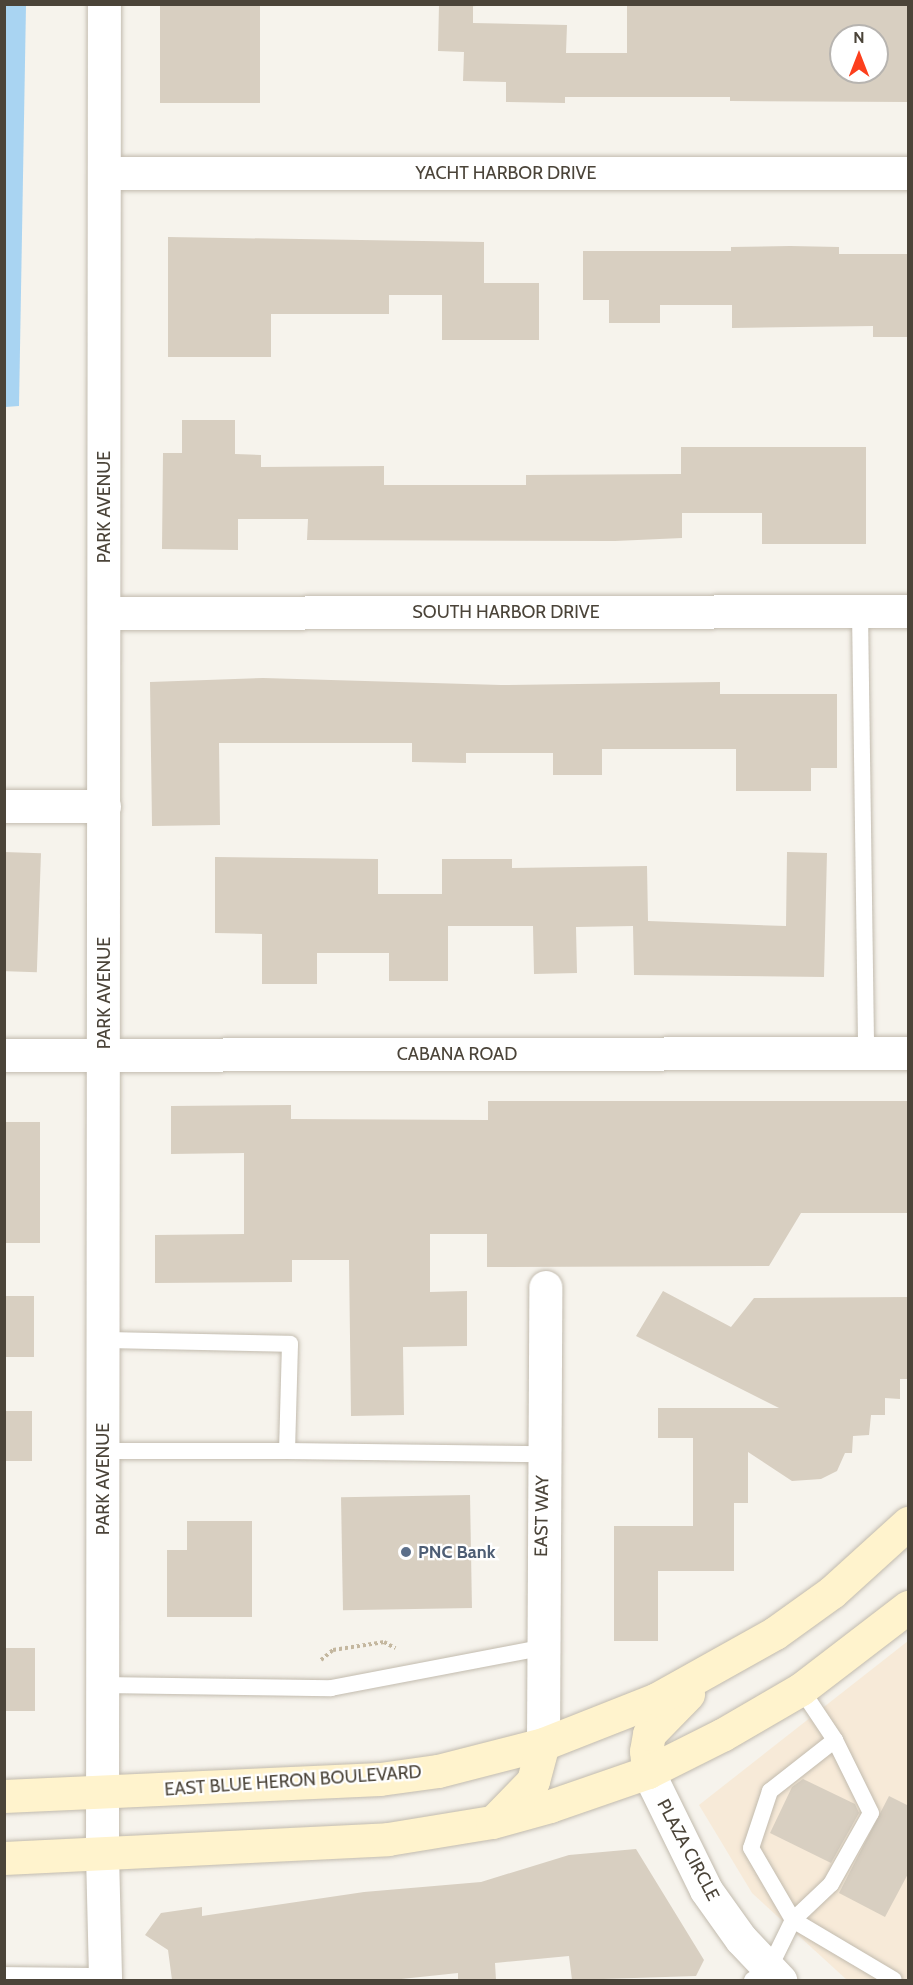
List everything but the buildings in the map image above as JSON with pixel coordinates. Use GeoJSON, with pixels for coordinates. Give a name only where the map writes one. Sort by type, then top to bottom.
{"type":"FeatureCollection","features":[{"type":"Feature","properties":{"kind":"main road","name":"EAST BLUE HERON BOULEVARD"},"geometry":{"type":"LineString","coordinates":[[4,1796],[266,1787],[409,1776],[543,1744],[647,1703],[716,1669],[832,1592],[909,1523]]}},
{"type":"Feature","properties":{"kind":"main road"},"geometry":{"type":"LineString","coordinates":[[4,1858],[355,1842],[492,1822],[648,1772],[801,1689],[909,1607]]}},
{"type":"Feature","properties":{"kind":"main road"},"geometry":{"type":"LineString","coordinates":[[648,1772],[646,1750],[653,1728],[716,1669]]}},
{"type":"Feature","properties":{"kind":"main road"},"geometry":{"type":"LineString","coordinates":[[492,1822],[533,1781],[543,1744]]}},
{"type":"Feature","properties":{"kind":"street","name":"PARK AVENUE"},"geometry":{"type":"LineString","coordinates":[[104,4],[102,1854],[105,1978]]}},
{"type":"Feature","properties":{"kind":"street","name":"YACHT HARBOR DRIVE"},"geometry":{"type":"LineString","coordinates":[[104,173],[909,173]]}},
{"type":"Feature","properties":{"kind":"street","name":"SOUTH HARBOR DRIVE"},"geometry":{"type":"LineString","coordinates":[[104,613],[909,612]]}},
{"type":"Feature","properties":{"kind":"street"},"geometry":{"type":"LineString","coordinates":[[4,806],[104,806]]}},
{"type":"Feature","properties":{"kind":"street","name":"CABANA ROAD"},"geometry":{"type":"LineString","coordinates":[[4,1055],[909,1053]]}},
{"type":"Feature","properties":{"kind":"street","name":"EAST WAY"},"geometry":{"type":"LineString","coordinates":[[543,1744],[541,1648],[545,1287]]}},
{"type":"Feature","properties":{"kind":"street","name":"PLAZA CIRCLE"},"geometry":{"type":"LineString","coordinates":[[648,1772],[706,1890],[767,1976]]}},
{"type":"Feature","properties":{"kind":"lane"},"geometry":{"type":"LineString","coordinates":[[860,612],[866,1053]]}},
{"type":"Feature","properties":{"kind":"lane"},"geometry":{"type":"LineString","coordinates":[[103,1340],[290,1344],[287,1451]]}},
{"type":"Feature","properties":{"kind":"lane"},"geometry":{"type":"LineString","coordinates":[[103,1451],[543,1454]]}},
{"type":"Feature","properties":{"kind":"lane"},"geometry":{"type":"LineString","coordinates":[[102,1685],[331,1688],[541,1648]]}},
{"type":"Feature","properties":{"kind":"lane"},"geometry":{"type":"LineString","coordinates":[[767,1976],[793,1920],[831,1884],[871,1813],[836,1740],[801,1689]]}},
{"type":"Feature","properties":{"kind":"lane"},"geometry":{"type":"LineString","coordinates":[[836,1740],[770,1791],[751,1848],[793,1920],[894,1980]]}},
{"type":"Feature","properties":{"kind":"lane"},"geometry":{"type":"LineString","coordinates":[[4,1975],[105,1978]]}},
{"type":"Feature","properties":{"kind":"path"},"geometry":{"type":"LineString","coordinates":[[321,1660],[333,1650],[384,1642],[400,1651]]}},
{"type":"Feature","properties":{"kind":"shaded area"},"geometry":{"type":"Polygon","coordinates":[[[908,1641],[908,1980],[847,1980],[752,1893],[699,1805],[908,1641]]]}},
{"type":"Feature","properties":{"kind":"water"},"geometry":{"type":"Polygon","coordinates":[[[4,5],[26,5],[19,406],[5,407],[4,5]]]}},
{"type":"Feature","properties":{"kind":"place","name":"PNC Bank"},"geometry":{"type":"Point","coordinates":[406,1552]}}]}
